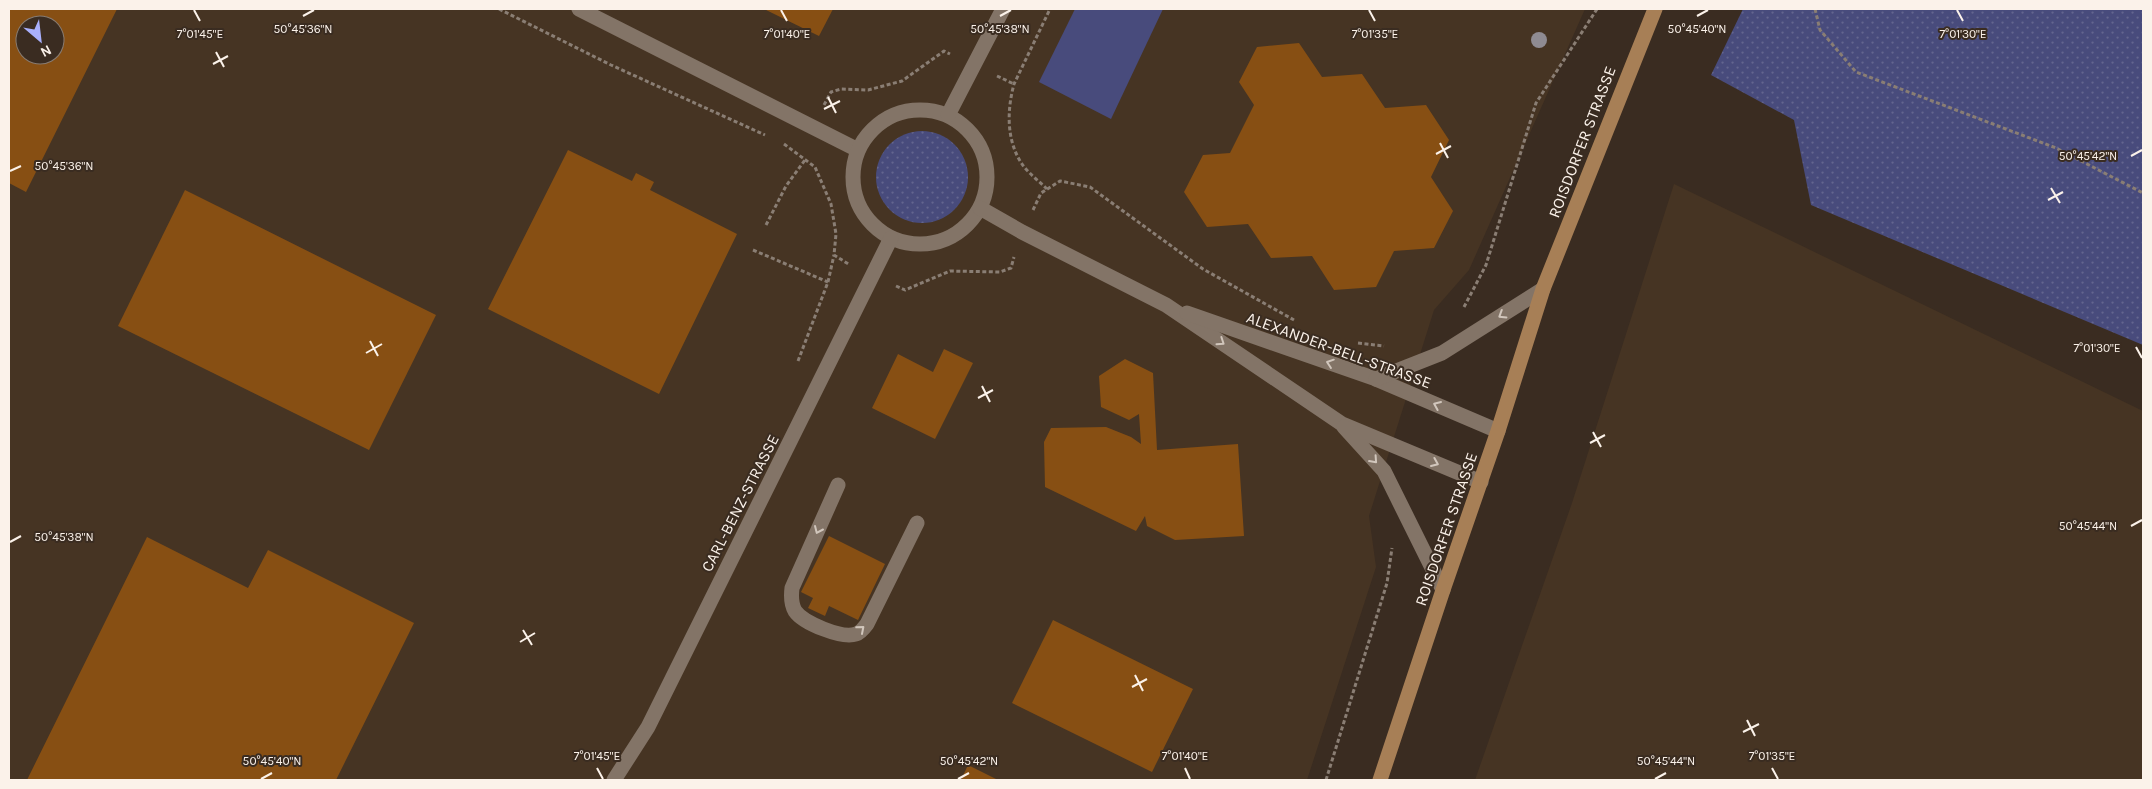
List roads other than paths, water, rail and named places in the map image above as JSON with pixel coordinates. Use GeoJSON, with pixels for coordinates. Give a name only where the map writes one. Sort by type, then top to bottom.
{"type":"FeatureCollection","features":[{"type":"Feature","properties":{"kind":"main road","name":"ROISDORFER STRASSE"},"geometry":{"type":"LineString","coordinates":[[1380,780],[1544,289],[1655,9]]}},
{"type":"Feature","properties":{"kind":"street"},"geometry":{"type":"LineString","coordinates":[[579,9],[858,150]]}},
{"type":"Feature","properties":{"kind":"street"},"geometry":{"type":"LineString","coordinates":[[948,115],[1003,9]]}},
{"type":"Feature","properties":{"kind":"street"},"geometry":{"type":"LineString","coordinates":[[922,109],[948,115],[971,131],[984,154],[988,181],[980,208],[963,228],[940,241],[914,244],[891,238],[869,220],[856,199],[853,174],[858,150],[873,128],[896,114],[922,109]]}},
{"type":"Feature","properties":{"kind":"street","name":"ALEXANDER-BELL-STRASSE"},"geometry":{"type":"LineString","coordinates":[[980,208],[1022,232],[1166,306],[1342,424],[1480,482]]}},
{"type":"Feature","properties":{"kind":"street","name":"CARL-BENZ-STRASSE"},"geometry":{"type":"LineString","coordinates":[[614,780],[648,727],[891,238]]}},
{"type":"Feature","properties":{"kind":"street"},"geometry":{"type":"LineString","coordinates":[[1376,379],[1442,353],[1544,289]]}},
{"type":"Feature","properties":{"kind":"street","name":"ALEXANDER-BELL-STRASSE"},"geometry":{"type":"LineString","coordinates":[[1166,306],[1376,379],[1498,431]]}},
{"type":"Feature","properties":{"kind":"street","name":"ALEXANDER-BELL-STRASSE"},"geometry":{"type":"LineString","coordinates":[[1342,424],[1384,471],[1442,590]]}},
{"type":"Feature","properties":{"kind":"street"},"geometry":{"type":"LineString","coordinates":[[838,485],[792,588],[791,599],[796,611],[804,619],[817,626],[846,636],[857,634],[867,624],[917,523]]}}]}
